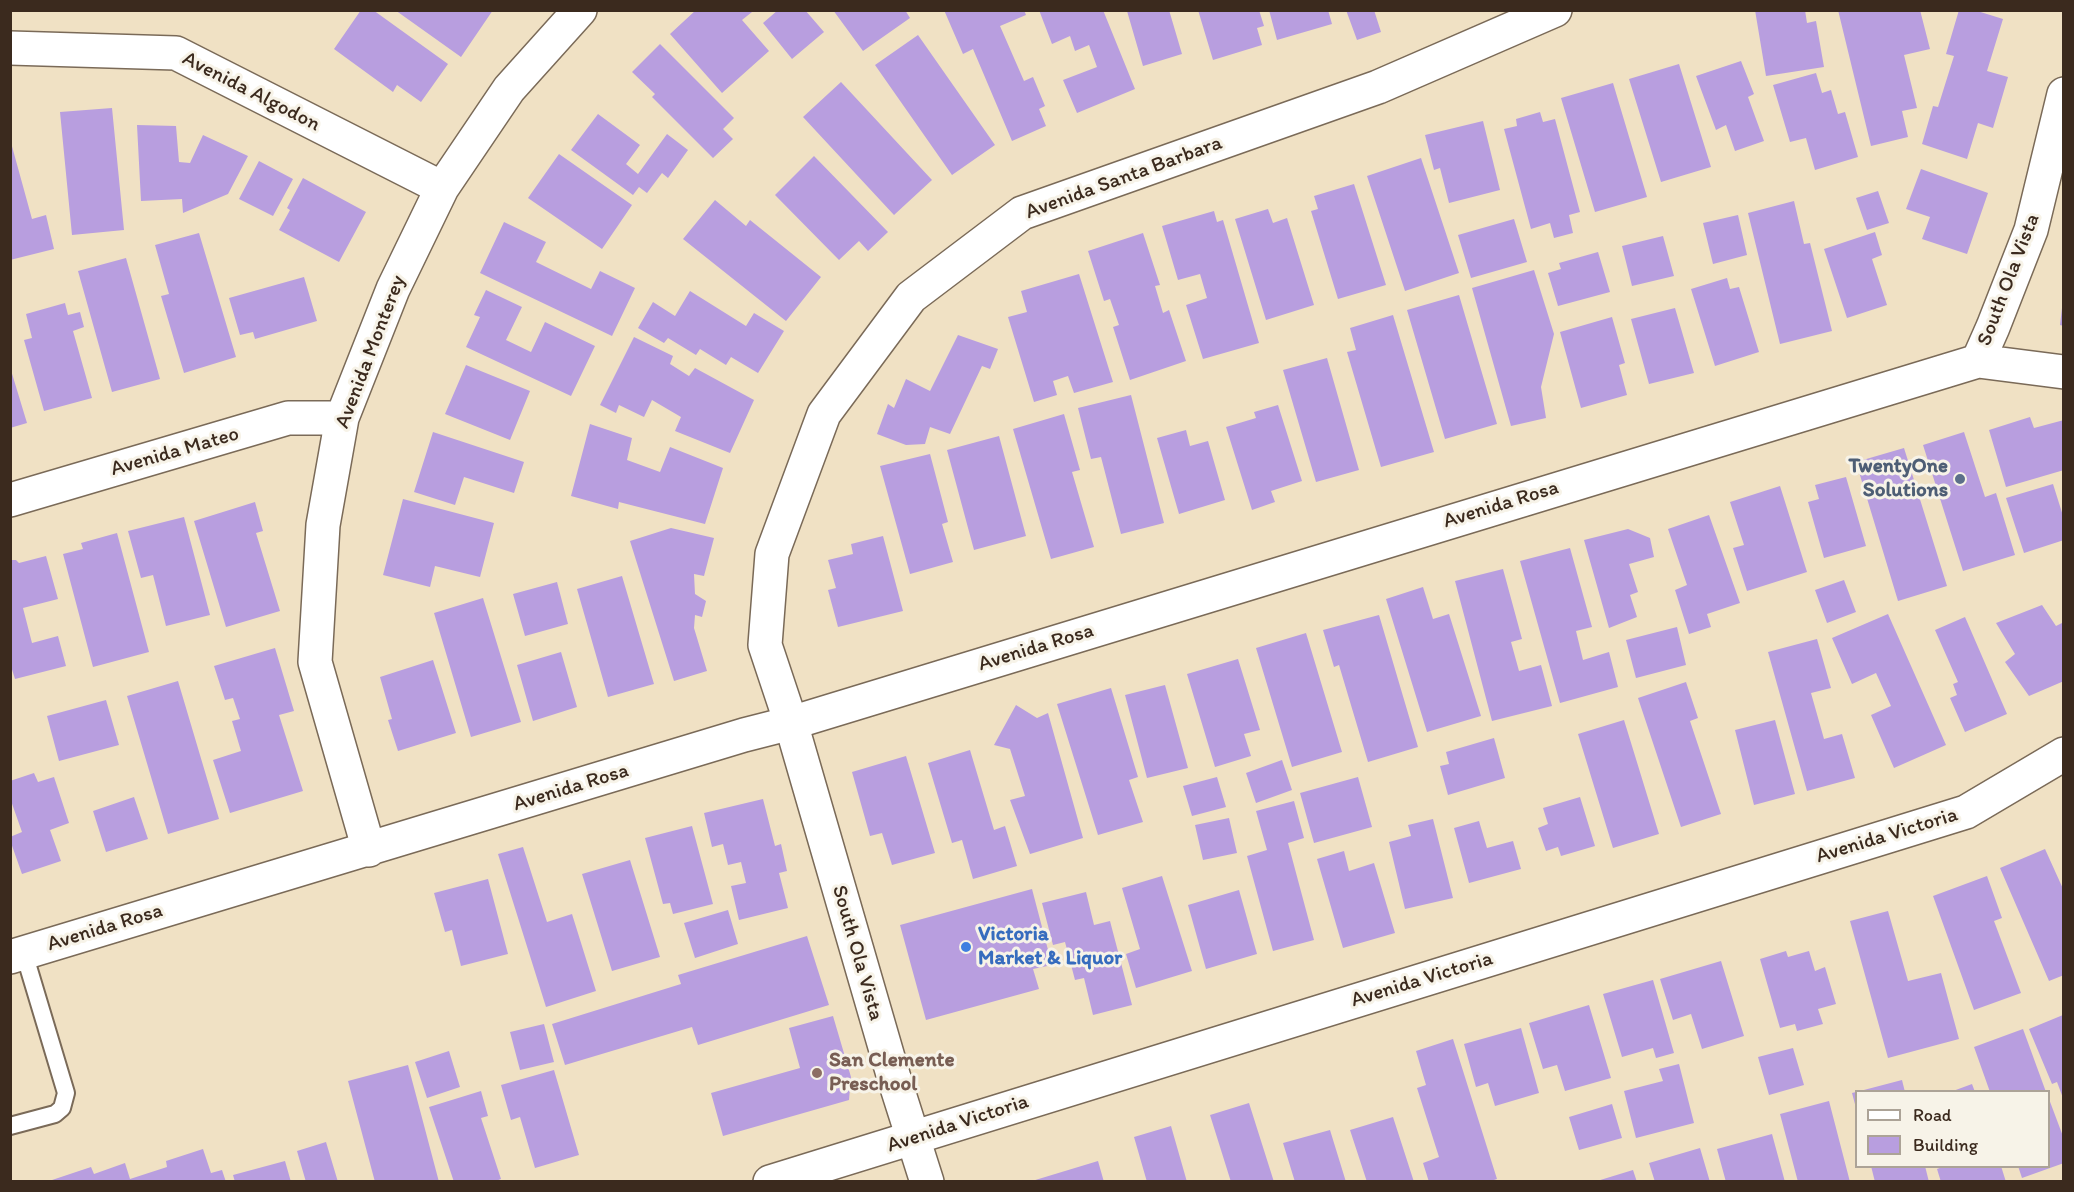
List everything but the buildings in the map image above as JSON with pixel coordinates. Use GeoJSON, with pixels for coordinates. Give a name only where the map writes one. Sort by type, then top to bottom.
{"type":"FeatureCollection","features":[{"type":"Feature","properties":{"kind":"street","name":"Avenida Monterey"},"geometry":{"type":"LineString","coordinates":[[369,850],[315,662],[323,525],[342,418],[393,289],[442,188],[509,89],[580,10]]}},
{"type":"Feature","properties":{"kind":"street","name":"Avenida Santa Barbara"},"geometry":{"type":"LineString","coordinates":[[790,723],[765,645],[772,554],[824,414],[911,297],[1022,213],[1378,87],[1555,10]]}},
{"type":"Feature","properties":{"kind":"street","name":"Avenida Algodon"},"geometry":{"type":"LineString","coordinates":[[10,48],[176,53],[442,188]]}},
{"type":"Feature","properties":{"kind":"street","name":"South Ola Vista"},"geometry":{"type":"LineString","coordinates":[[1978,361],[2031,230],[2064,94]]}},
{"type":"Feature","properties":{"kind":"street","name":"Avenida Rosa"},"geometry":{"type":"LineString","coordinates":[[17,955],[790,723],[1978,361],[2064,372]]}},
{"type":"Feature","properties":{"kind":"street","name":"Avenida Mateo"},"geometry":{"type":"LineString","coordinates":[[10,500],[288,418],[342,418]]}},
{"type":"Feature","properties":{"kind":"street","name":"South Ola Vista"},"geometry":{"type":"LineString","coordinates":[[790,723],[927,1182]]}},
{"type":"Feature","properties":{"kind":"street","name":"Avenida Victoria"},"geometry":{"type":"LineString","coordinates":[[770,1182],[1966,812],[2064,754]]}},
{"type":"Feature","properties":{"kind":"lane"},"geometry":{"type":"LineString","coordinates":[[10,1126],[55,1114],[62,1108],[66,1093],[17,955]]}},
{"type":"Feature","properties":{"kind":"place","name":"TwentyOne Solutions"},"geometry":{"type":"Point","coordinates":[1960,479]}},
{"type":"Feature","properties":{"kind":"place","name":"Victoria Market & Liquor"},"geometry":{"type":"Point","coordinates":[966,947]}},
{"type":"Feature","properties":{"kind":"place","name":"San Clemente Preschool"},"geometry":{"type":"Point","coordinates":[817,1073]}}]}
